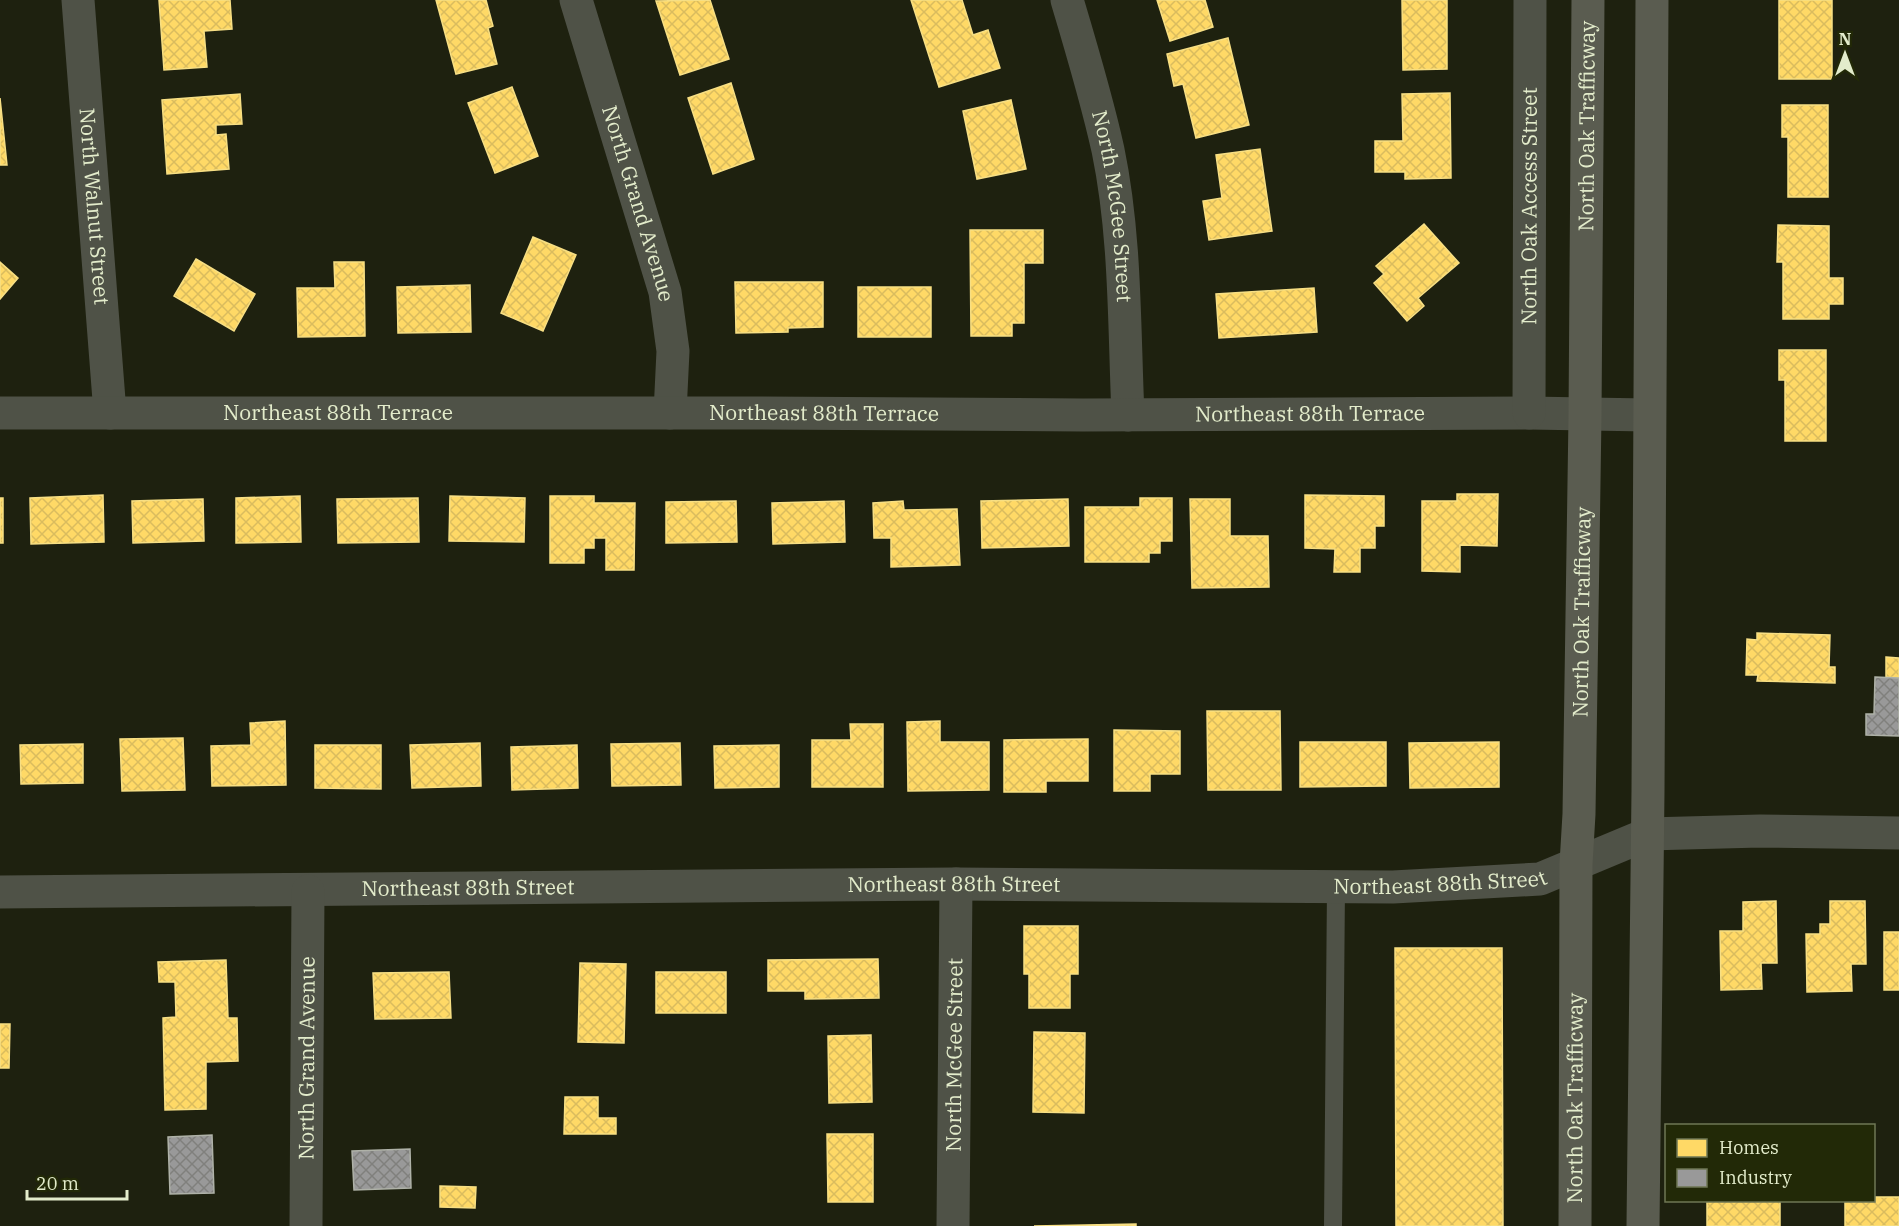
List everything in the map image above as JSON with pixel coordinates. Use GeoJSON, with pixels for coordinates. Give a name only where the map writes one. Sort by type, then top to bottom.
{"type":"FeatureCollection","features":[{"type":"Feature","properties":{"kind":"main road","name":"North Oak Trafficway"},"geometry":{"type":"LineString","coordinates":[[1575,1226],[1576,864],[1585,416],[1588,0]]}},
{"type":"Feature","properties":{"kind":"main road"},"geometry":{"type":"LineString","coordinates":[[1643,1226],[1648,834],[1648,415],[1652,0]]}},
{"type":"Feature","properties":{"kind":"street","name":"North Walnut Street"},"geometry":{"type":"LineString","coordinates":[[78,0],[110,413]]}},
{"type":"Feature","properties":{"kind":"street","name":"North Grand Avenue"},"geometry":{"type":"LineString","coordinates":[[576,0],[665,292],[673,351],[670,413]]}},
{"type":"Feature","properties":{"kind":"street","name":"North McGee Street"},"geometry":{"type":"LineString","coordinates":[[1067,0],[1108,151],[1120,239],[1128,415]]}},
{"type":"Feature","properties":{"kind":"street","name":"North Oak Access Street"},"geometry":{"type":"LineString","coordinates":[[1529,413],[1530,0]]}},
{"type":"Feature","properties":{"kind":"street","name":"Northeast 88th Terrace"},"geometry":{"type":"LineString","coordinates":[[0,413],[1128,415],[1529,413],[1585,416],[1648,415]]}},
{"type":"Feature","properties":{"kind":"street","name":"Northeast 88th Street"},"geometry":{"type":"LineString","coordinates":[[0,892],[956,885],[1393,887],[1540,879],[1648,834],[1760,831],[1899,832]]}},
{"type":"Feature","properties":{"kind":"street","name":"North McGee Street"},"geometry":{"type":"LineString","coordinates":[[953,1226],[956,885]]}},
{"type":"Feature","properties":{"kind":"street","name":"North Grand Avenue"},"geometry":{"type":"LineString","coordinates":[[306,1226],[308,891]]}},
{"type":"Feature","properties":{"kind":"lane"},"geometry":{"type":"LineString","coordinates":[[1333,1226],[1336,887]]}},
{"type":"Feature","properties":{"kind":"building: Homes"},"geometry":{"type":"Polygon","coordinates":[[[159,0],[230,0],[232,29],[204,31],[207,67],[164,70],[159,0]]]}},
{"type":"Feature","properties":{"kind":"building: Homes"},"geometry":{"type":"Polygon","coordinates":[[[436,0],[486,0],[493,26],[488,28],[497,64],[456,74],[436,0]]]}},
{"type":"Feature","properties":{"kind":"building: Homes"},"geometry":{"type":"Polygon","coordinates":[[[710,0],[729,59],[680,75],[656,1],[710,0]]]}},
{"type":"Feature","properties":{"kind":"building: Homes"},"geometry":{"type":"Polygon","coordinates":[[[911,0],[962,0],[973,35],[988,30],[1000,68],[939,87],[911,0]]]}},
{"type":"Feature","properties":{"kind":"building: Homes"},"geometry":{"type":"Polygon","coordinates":[[[1157,0],[1205,0],[1213,27],[1170,41],[1157,0]]]}},
{"type":"Feature","properties":{"kind":"building: Homes"},"geometry":{"type":"Polygon","coordinates":[[[1402,0],[1447,0],[1447,69],[1403,70],[1402,0]]]}},
{"type":"Feature","properties":{"kind":"building: Homes"},"geometry":{"type":"Polygon","coordinates":[[[1779,0],[1832,0],[1832,79],[1779,79],[1779,0]]]}},
{"type":"Feature","properties":{"kind":"building: Homes"},"geometry":{"type":"Polygon","coordinates":[[[1228,38],[1249,125],[1196,138],[1183,84],[1174,86],[1167,54],[1228,38]]]}},
{"type":"Feature","properties":{"kind":"building: Homes"},"geometry":{"type":"Polygon","coordinates":[[[731,83],[754,159],[713,174],[688,98],[731,83]]]}},
{"type":"Feature","properties":{"kind":"building: Homes"},"geometry":{"type":"Polygon","coordinates":[[[512,87],[538,156],[495,173],[468,103],[512,87]]]}},
{"type":"Feature","properties":{"kind":"building: Homes"},"geometry":{"type":"Polygon","coordinates":[[[1450,93],[1451,178],[1405,179],[1405,172],[1375,172],[1375,141],[1403,141],[1402,94],[1450,93]]]}},
{"type":"Feature","properties":{"kind":"building: Homes"},"geometry":{"type":"Polygon","coordinates":[[[240,94],[242,124],[216,125],[216,135],[226,134],[229,169],[167,174],[162,100],[240,94]]]}},
{"type":"Feature","properties":{"kind":"building: Homes"},"geometry":{"type":"Polygon","coordinates":[[[0,98],[7,165],[0,165],[0,98]]]}},
{"type":"Feature","properties":{"kind":"building: Homes"},"geometry":{"type":"Polygon","coordinates":[[[1011,100],[1026,169],[977,179],[963,111],[1011,100]]]}},
{"type":"Feature","properties":{"kind":"building: Homes"},"geometry":{"type":"Polygon","coordinates":[[[1782,105],[1828,105],[1828,197],[1788,197],[1788,137],[1782,137],[1782,105]]]}},
{"type":"Feature","properties":{"kind":"building: Homes"},"geometry":{"type":"Polygon","coordinates":[[[1260,149],[1272,231],[1209,240],[1203,201],[1222,198],[1216,155],[1260,149]]]}},
{"type":"Feature","properties":{"kind":"building: Homes"},"geometry":{"type":"Polygon","coordinates":[[[1424,224],[1459,263],[1418,298],[1424,306],[1407,321],[1374,283],[1384,274],[1376,266],[1424,224]]]}},
{"type":"Feature","properties":{"kind":"building: Homes"},"geometry":{"type":"Polygon","coordinates":[[[1778,225],[1829,226],[1829,278],[1843,278],[1843,304],[1829,304],[1829,319],[1783,319],[1783,262],[1777,262],[1778,225]]]}},
{"type":"Feature","properties":{"kind":"building: Homes"},"geometry":{"type":"Polygon","coordinates":[[[970,230],[1043,230],[1043,263],[1024,263],[1024,323],[1012,323],[1012,336],[971,336],[970,230]]]}},
{"type":"Feature","properties":{"kind":"building: Homes"},"geometry":{"type":"Polygon","coordinates":[[[533,237],[576,255],[543,331],[501,313],[533,237]]]}},
{"type":"Feature","properties":{"kind":"building: Homes"},"geometry":{"type":"Polygon","coordinates":[[[196,259],[255,294],[234,331],[174,296],[196,259]]]}},
{"type":"Feature","properties":{"kind":"building: Homes"},"geometry":{"type":"Polygon","coordinates":[[[0,262],[18,278],[0,299],[0,262]]]}},
{"type":"Feature","properties":{"kind":"building: Homes"},"geometry":{"type":"Polygon","coordinates":[[[334,262],[364,262],[365,336],[298,337],[297,288],[335,288],[334,262]]]}},
{"type":"Feature","properties":{"kind":"building: Homes"},"geometry":{"type":"Polygon","coordinates":[[[735,282],[823,282],[823,327],[788,328],[788,332],[736,333],[735,282]]]}},
{"type":"Feature","properties":{"kind":"building: Homes"},"geometry":{"type":"Polygon","coordinates":[[[470,285],[471,332],[398,333],[397,287],[470,285]]]}},
{"type":"Feature","properties":{"kind":"building: Homes"},"geometry":{"type":"Polygon","coordinates":[[[858,287],[931,287],[931,337],[858,337],[858,287]]]}},
{"type":"Feature","properties":{"kind":"building: Homes"},"geometry":{"type":"Polygon","coordinates":[[[1314,288],[1317,332],[1219,338],[1216,294],[1314,288]]]}},
{"type":"Feature","properties":{"kind":"building: Homes"},"geometry":{"type":"Polygon","coordinates":[[[1779,350],[1826,350],[1826,441],[1785,441],[1785,380],[1779,380],[1779,350]]]}},
{"type":"Feature","properties":{"kind":"building: Homes"},"geometry":{"type":"Polygon","coordinates":[[[1457,494],[1498,494],[1497,546],[1460,545],[1460,572],[1422,571],[1422,501],[1457,501],[1457,494]]]}},
{"type":"Feature","properties":{"kind":"building: Homes"},"geometry":{"type":"Polygon","coordinates":[[[103,495],[104,542],[31,544],[30,498],[103,495]]]}},
{"type":"Feature","properties":{"kind":"building: Homes"},"geometry":{"type":"Polygon","coordinates":[[[1305,495],[1384,496],[1384,526],[1375,526],[1375,548],[1360,548],[1360,572],[1334,572],[1335,549],[1305,548],[1305,495]]]}},
{"type":"Feature","properties":{"kind":"building: Homes"},"geometry":{"type":"Polygon","coordinates":[[[300,496],[301,542],[236,543],[236,498],[300,496]]]}},
{"type":"Feature","properties":{"kind":"building: Homes"},"geometry":{"type":"Polygon","coordinates":[[[450,496],[525,498],[524,542],[449,541],[450,496]]]}},
{"type":"Feature","properties":{"kind":"building: Homes"},"geometry":{"type":"Polygon","coordinates":[[[550,496],[594,496],[594,503],[635,503],[634,570],[606,570],[606,538],[594,538],[594,548],[584,548],[584,563],[550,563],[550,496]]]}},
{"type":"Feature","properties":{"kind":"building: Homes"},"geometry":{"type":"Polygon","coordinates":[[[0,498],[3,498],[3,543],[0,543],[0,498]]]}},
{"type":"Feature","properties":{"kind":"building: Homes"},"geometry":{"type":"Polygon","coordinates":[[[418,498],[419,542],[338,543],[337,499],[418,498]]]}},
{"type":"Feature","properties":{"kind":"building: Homes"},"geometry":{"type":"Polygon","coordinates":[[[1140,498],[1172,498],[1172,541],[1160,541],[1160,553],[1149,553],[1149,562],[1085,562],[1085,507],[1140,507],[1140,498]]]}},
{"type":"Feature","properties":{"kind":"building: Homes"},"geometry":{"type":"Polygon","coordinates":[[[203,499],[204,541],[133,543],[132,501],[203,499]]]}},
{"type":"Feature","properties":{"kind":"building: Homes"},"geometry":{"type":"Polygon","coordinates":[[[1068,499],[1069,546],[982,548],[981,501],[1068,499]]]}},
{"type":"Feature","properties":{"kind":"building: Homes"},"geometry":{"type":"Polygon","coordinates":[[[1190,499],[1230,499],[1230,536],[1268,536],[1269,587],[1192,588],[1190,499]]]}},
{"type":"Feature","properties":{"kind":"building: Homes"},"geometry":{"type":"Polygon","coordinates":[[[736,501],[737,542],[666,543],[666,502],[736,501]]]}},
{"type":"Feature","properties":{"kind":"building: Homes"},"geometry":{"type":"Polygon","coordinates":[[[844,501],[845,542],[773,544],[772,503],[844,501]]]}},
{"type":"Feature","properties":{"kind":"building: Homes"},"geometry":{"type":"Polygon","coordinates":[[[903,501],[904,510],[957,509],[960,565],[891,567],[891,538],[874,538],[873,503],[903,501]]]}},
{"type":"Feature","properties":{"kind":"building: Homes"},"geometry":{"type":"Polygon","coordinates":[[[1757,633],[1830,635],[1829,667],[1835,667],[1835,683],[1757,681],[1758,675],[1746,675],[1747,639],[1757,640],[1757,633]]]}},
{"type":"Feature","properties":{"kind":"building: Homes"},"geometry":{"type":"Polygon","coordinates":[[[1886,657],[1899,658],[1899,678],[1886,677],[1886,657]]]}},
{"type":"Feature","properties":{"kind":"building: Homes"},"geometry":{"type":"Polygon","coordinates":[[[1207,711],[1280,711],[1281,790],[1208,790],[1207,711]]]}},
{"type":"Feature","properties":{"kind":"building: Homes"},"geometry":{"type":"Polygon","coordinates":[[[285,721],[286,785],[212,786],[211,746],[251,745],[250,723],[285,721]]]}},
{"type":"Feature","properties":{"kind":"building: Homes"},"geometry":{"type":"Polygon","coordinates":[[[940,721],[940,742],[989,742],[989,790],[908,791],[907,722],[940,721]]]}},
{"type":"Feature","properties":{"kind":"building: Homes"},"geometry":{"type":"Polygon","coordinates":[[[850,724],[883,724],[883,787],[812,787],[812,740],[851,740],[850,724]]]}},
{"type":"Feature","properties":{"kind":"building: Homes"},"geometry":{"type":"Polygon","coordinates":[[[1114,730],[1180,731],[1180,774],[1150,774],[1150,791],[1114,791],[1114,730]]]}},
{"type":"Feature","properties":{"kind":"building: Homes"},"geometry":{"type":"Polygon","coordinates":[[[183,738],[185,790],[122,791],[120,739],[183,738]]]}},
{"type":"Feature","properties":{"kind":"building: Homes"},"geometry":{"type":"Polygon","coordinates":[[[1088,739],[1088,781],[1046,781],[1046,792],[1004,792],[1004,740],[1088,739]]]}},
{"type":"Feature","properties":{"kind":"building: Homes"},"geometry":{"type":"Polygon","coordinates":[[[1300,742],[1386,742],[1386,786],[1300,787],[1300,742]]]}},
{"type":"Feature","properties":{"kind":"building: Homes"},"geometry":{"type":"Polygon","coordinates":[[[1499,742],[1499,787],[1410,788],[1409,743],[1499,742]]]}},
{"type":"Feature","properties":{"kind":"building: Homes"},"geometry":{"type":"Polygon","coordinates":[[[480,743],[481,786],[412,788],[410,745],[480,743]]]}},
{"type":"Feature","properties":{"kind":"building: Homes"},"geometry":{"type":"Polygon","coordinates":[[[680,743],[681,785],[612,786],[611,744],[680,743]]]}},
{"type":"Feature","properties":{"kind":"building: Homes"},"geometry":{"type":"Polygon","coordinates":[[[83,744],[83,783],[21,784],[20,745],[83,744]]]}},
{"type":"Feature","properties":{"kind":"building: Homes"},"geometry":{"type":"Polygon","coordinates":[[[315,745],[381,745],[381,789],[315,788],[315,745]]]}},
{"type":"Feature","properties":{"kind":"building: Homes"},"geometry":{"type":"Polygon","coordinates":[[[577,745],[578,788],[512,790],[511,747],[577,745]]]}},
{"type":"Feature","properties":{"kind":"building: Homes"},"geometry":{"type":"Polygon","coordinates":[[[779,745],[779,787],[715,788],[714,746],[779,745]]]}},
{"type":"Feature","properties":{"kind":"building: Homes"},"geometry":{"type":"Polygon","coordinates":[[[1776,901],[1777,963],[1761,963],[1762,989],[1721,990],[1720,931],[1743,931],[1743,902],[1776,901]]]}},
{"type":"Feature","properties":{"kind":"building: Homes"},"geometry":{"type":"Polygon","coordinates":[[[1830,901],[1865,901],[1866,964],[1851,964],[1852,991],[1807,992],[1806,934],[1820,934],[1820,924],[1830,924],[1830,901]]]}},
{"type":"Feature","properties":{"kind":"building: Homes"},"geometry":{"type":"Polygon","coordinates":[[[1024,926],[1078,926],[1078,974],[1070,974],[1070,1008],[1029,1008],[1029,974],[1024,974],[1024,926]]]}},
{"type":"Feature","properties":{"kind":"building: Homes"},"geometry":{"type":"Polygon","coordinates":[[[1884,932],[1899,932],[1899,990],[1884,990],[1884,932]]]}},
{"type":"Feature","properties":{"kind":"building: Homes"},"geometry":{"type":"Polygon","coordinates":[[[1395,948],[1502,948],[1503,1226],[1396,1226],[1395,948]]]}},
{"type":"Feature","properties":{"kind":"building: Homes"},"geometry":{"type":"Polygon","coordinates":[[[878,959],[879,998],[805,999],[805,991],[768,991],[768,960],[878,959]]]}},
{"type":"Feature","properties":{"kind":"building: Homes"},"geometry":{"type":"Polygon","coordinates":[[[226,960],[228,1018],[237,1018],[238,1061],[206,1062],[206,1109],[165,1110],[163,1018],[176,1017],[175,982],[159,982],[158,962],[226,960]]]}},
{"type":"Feature","properties":{"kind":"building: Homes"},"geometry":{"type":"Polygon","coordinates":[[[580,963],[626,964],[624,1043],[578,1042],[580,963]]]}},
{"type":"Feature","properties":{"kind":"building: Homes"},"geometry":{"type":"Polygon","coordinates":[[[449,972],[451,1018],[375,1019],[373,973],[449,972]]]}},
{"type":"Feature","properties":{"kind":"building: Homes"},"geometry":{"type":"Polygon","coordinates":[[[656,972],[726,972],[726,1013],[656,1013],[656,972]]]}},
{"type":"Feature","properties":{"kind":"building: Homes"},"geometry":{"type":"Polygon","coordinates":[[[0,1024],[10,1024],[9,1068],[0,1068],[0,1024]]]}},
{"type":"Feature","properties":{"kind":"building: Homes"},"geometry":{"type":"Polygon","coordinates":[[[1034,1032],[1085,1033],[1084,1113],[1033,1112],[1034,1032]]]}},
{"type":"Feature","properties":{"kind":"building: Homes"},"geometry":{"type":"Polygon","coordinates":[[[871,1035],[872,1102],[829,1103],[828,1036],[871,1035]]]}},
{"type":"Feature","properties":{"kind":"building: Homes"},"geometry":{"type":"Polygon","coordinates":[[[565,1097],[598,1097],[598,1118],[616,1118],[616,1134],[564,1134],[565,1097]]]}},
{"type":"Feature","properties":{"kind":"building: Homes"},"geometry":{"type":"Polygon","coordinates":[[[827,1134],[873,1134],[873,1202],[828,1202],[827,1134]]]}},
{"type":"Feature","properties":{"kind":"building: Homes"},"geometry":{"type":"Polygon","coordinates":[[[440,1186],[476,1187],[475,1208],[440,1207],[440,1186]]]}},
{"type":"Feature","properties":{"kind":"building: Homes"},"geometry":{"type":"Polygon","coordinates":[[[1875,1197],[1899,1197],[1899,1226],[1845,1226],[1845,1202],[1875,1202],[1875,1197]]]}},
{"type":"Feature","properties":{"kind":"building: Homes"},"geometry":{"type":"Polygon","coordinates":[[[1707,1202],[1780,1202],[1780,1226],[1707,1226],[1707,1202]]]}},
{"type":"Feature","properties":{"kind":"building: Homes"},"geometry":{"type":"Polygon","coordinates":[[[1136,1224],[1136,1226],[1034,1226],[1136,1224]]]}},
{"type":"Feature","properties":{"kind":"building: Industry"},"geometry":{"type":"Polygon","coordinates":[[[1875,677],[1899,678],[1899,736],[1866,735],[1866,714],[1874,714],[1875,677]]]}},
{"type":"Feature","properties":{"kind":"building: Industry"},"geometry":{"type":"Polygon","coordinates":[[[212,1135],[214,1193],[170,1194],[168,1137],[212,1135]]]}},
{"type":"Feature","properties":{"kind":"building: Industry"},"geometry":{"type":"Polygon","coordinates":[[[410,1149],[411,1188],[354,1190],[352,1151],[410,1149]]]}}]}
